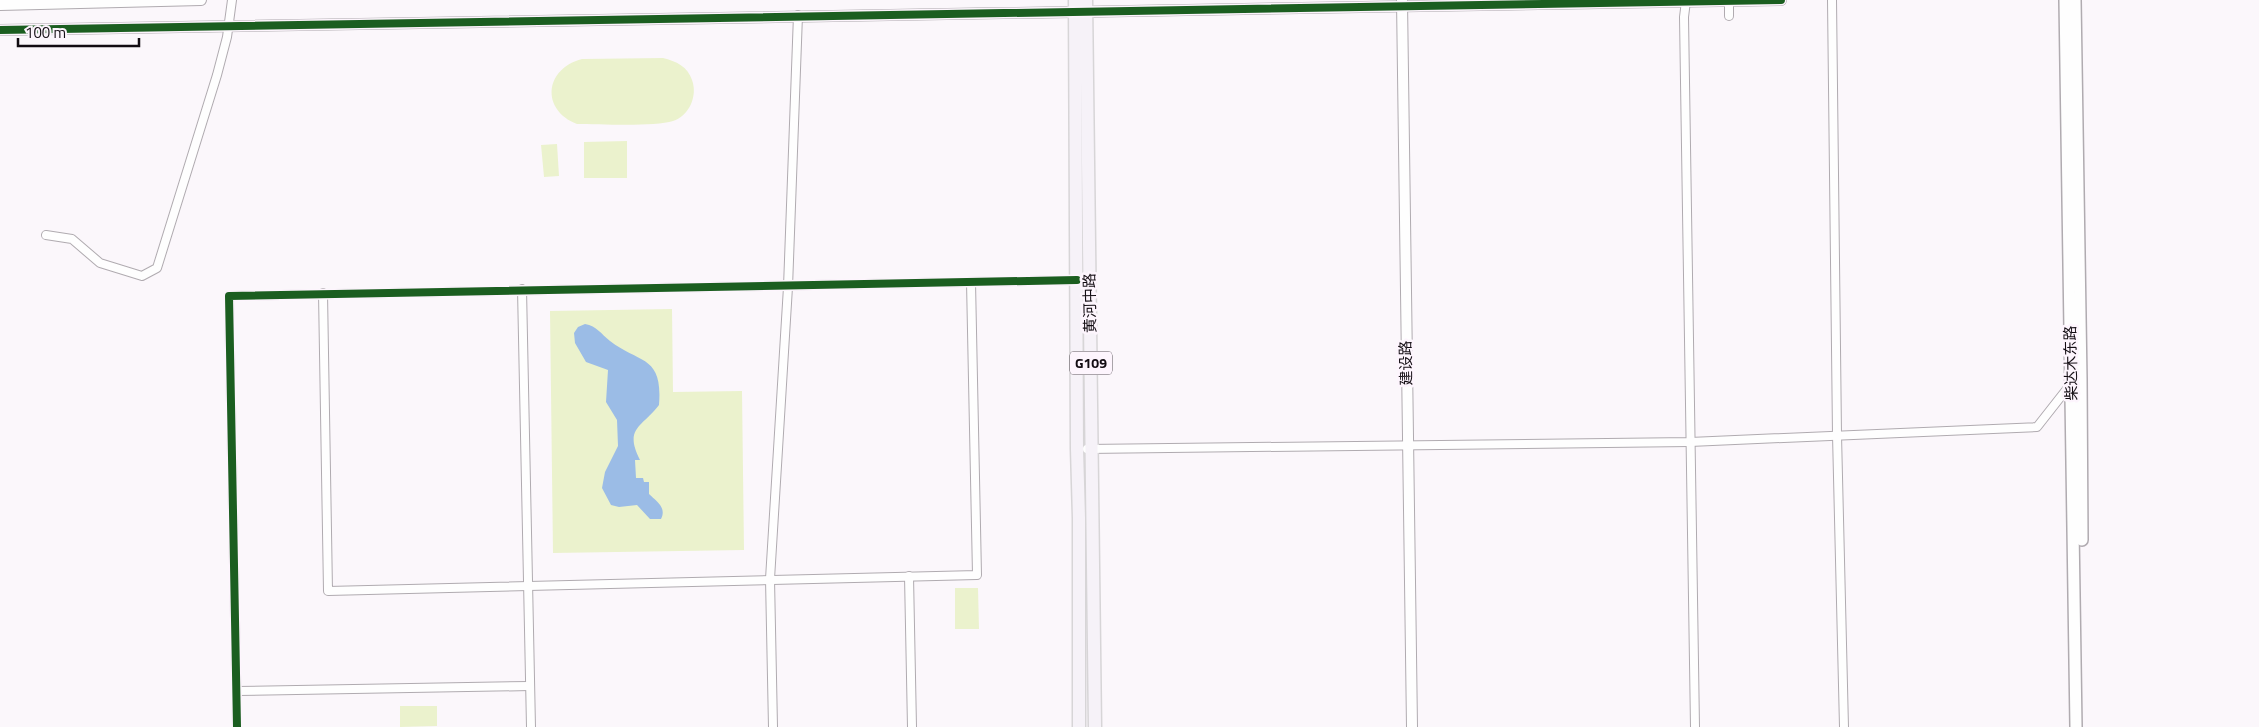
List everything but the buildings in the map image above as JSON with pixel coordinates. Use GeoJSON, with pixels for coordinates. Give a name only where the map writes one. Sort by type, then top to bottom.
{"type":"FeatureCollection","features":[{"type":"Feature","properties":{"kind":"highway","name":"黄河中路"},"geometry":{"type":"LineString","coordinates":[[1079,727],[1077,280],[1080,5]]}},
{"type":"Feature","properties":{"kind":"highway","name":"黄河中路"},"geometry":{"type":"LineString","coordinates":[[1080,5],[1092,449],[1096,727]]}},
{"type":"Feature","properties":{"kind":"main road","name":"柴达木东路"},"geometry":{"type":"LineString","coordinates":[[2064,0],[2072,384],[2076,727]]}},
{"type":"Feature","properties":{"kind":"main road","name":"柴达木东路"},"geometry":{"type":"LineString","coordinates":[[2075,0],[2082,379],[2084,727]]}},
{"type":"Feature","properties":{"kind":"street"},"geometry":{"type":"LineString","coordinates":[[0,5],[201,0]]}},
{"type":"Feature","properties":{"kind":"street"},"geometry":{"type":"LineString","coordinates":[[46,235],[72,239],[100,263],[128,272],[142,276],[157,268],[227,37],[232,0]]}},
{"type":"Feature","properties":{"kind":"street"},"geometry":{"type":"LineString","coordinates":[[1729,0],[1729,16]]}},
{"type":"Feature","properties":{"kind":"street"},"geometry":{"type":"LineString","coordinates":[[0,30],[230,24],[798,15],[1080,5],[1781,0]]}},
{"type":"Feature","properties":{"kind":"street"},"geometry":{"type":"LineString","coordinates":[[1832,0],[1837,436],[1844,727]]}},
{"type":"Feature","properties":{"kind":"street"},"geometry":{"type":"LineString","coordinates":[[1686,1],[1684,17],[1695,727]]}},
{"type":"Feature","properties":{"kind":"street","name":"建设路"},"geometry":{"type":"LineString","coordinates":[[1402,3],[1412,727]]}},
{"type":"Feature","properties":{"kind":"street"},"geometry":{"type":"LineString","coordinates":[[773,727],[770,579],[788,287],[798,15]]}},
{"type":"Feature","properties":{"kind":"street"},"geometry":{"type":"LineString","coordinates":[[237,727],[229,296],[522,289],[788,287],[1077,280]]}},
{"type":"Feature","properties":{"kind":"street"},"geometry":{"type":"LineString","coordinates":[[323,294],[328,591],[976,574],[971,282]]}},
{"type":"Feature","properties":{"kind":"street"},"geometry":{"type":"LineString","coordinates":[[522,289],[531,727]]}},
{"type":"Feature","properties":{"kind":"street"},"geometry":{"type":"LineString","coordinates":[[1077,449],[1690,442],[2037,427],[2072,384]]}},
{"type":"Feature","properties":{"kind":"street"},"geometry":{"type":"LineString","coordinates":[[909,576],[912,727]]}},
{"type":"Feature","properties":{"kind":"street"},"geometry":{"type":"LineString","coordinates":[[237,691],[530,686]]}},
{"type":"Feature","properties":{"kind":"green space"},"geometry":{"type":"Polygon","coordinates":[[[663,58],[672,61],[681,65],[690,75],[694,86],[691,105],[684,115],[665,123],[641,125],[577,124],[565,118],[557,109],[553,100],[552,90],[554,80],[560,71],[569,64],[582,59],[663,58]]]}},
{"type":"Feature","properties":{"kind":"green space"},"geometry":{"type":"Polygon","coordinates":[[[627,141],[627,178],[584,178],[584,142],[627,141]]]}},
{"type":"Feature","properties":{"kind":"green space"},"geometry":{"type":"Polygon","coordinates":[[[557,144],[559,176],[544,177],[541,145],[557,144]]]}},
{"type":"Feature","properties":{"kind":"green space"},"geometry":{"type":"Polygon","coordinates":[[[672,309],[673,392],[742,391],[744,550],[553,553],[550,311],[672,309]]]}},
{"type":"Feature","properties":{"kind":"green space"},"geometry":{"type":"Polygon","coordinates":[[[955,588],[978,588],[979,629],[955,629],[955,588]]]}},
{"type":"Feature","properties":{"kind":"green space"},"geometry":{"type":"Polygon","coordinates":[[[400,706],[437,706],[437,726],[400,727],[400,706]]]}},
{"type":"Feature","properties":{"kind":"water"},"geometry":{"type":"Polygon","coordinates":[[[585,324],[596,328],[610,341],[647,363],[657,377],[659,405],[637,429],[634,441],[640,460],[635,460],[636,478],[643,478],[644,482],[649,482],[649,494],[663,511],[661,519],[650,519],[637,505],[619,507],[611,505],[602,488],[605,472],[618,446],[617,420],[606,402],[608,370],[586,362],[575,343],[574,333],[578,327],[585,324]]]}},
{"type":"Feature","properties":{"kind":"cycle path"},"geometry":{"type":"LineString","coordinates":[[0,30],[667,16],[1781,0]]}},
{"type":"Feature","properties":{"kind":"cycle path"},"geometry":{"type":"LineString","coordinates":[[237,727],[229,296],[1077,280]]}}]}
